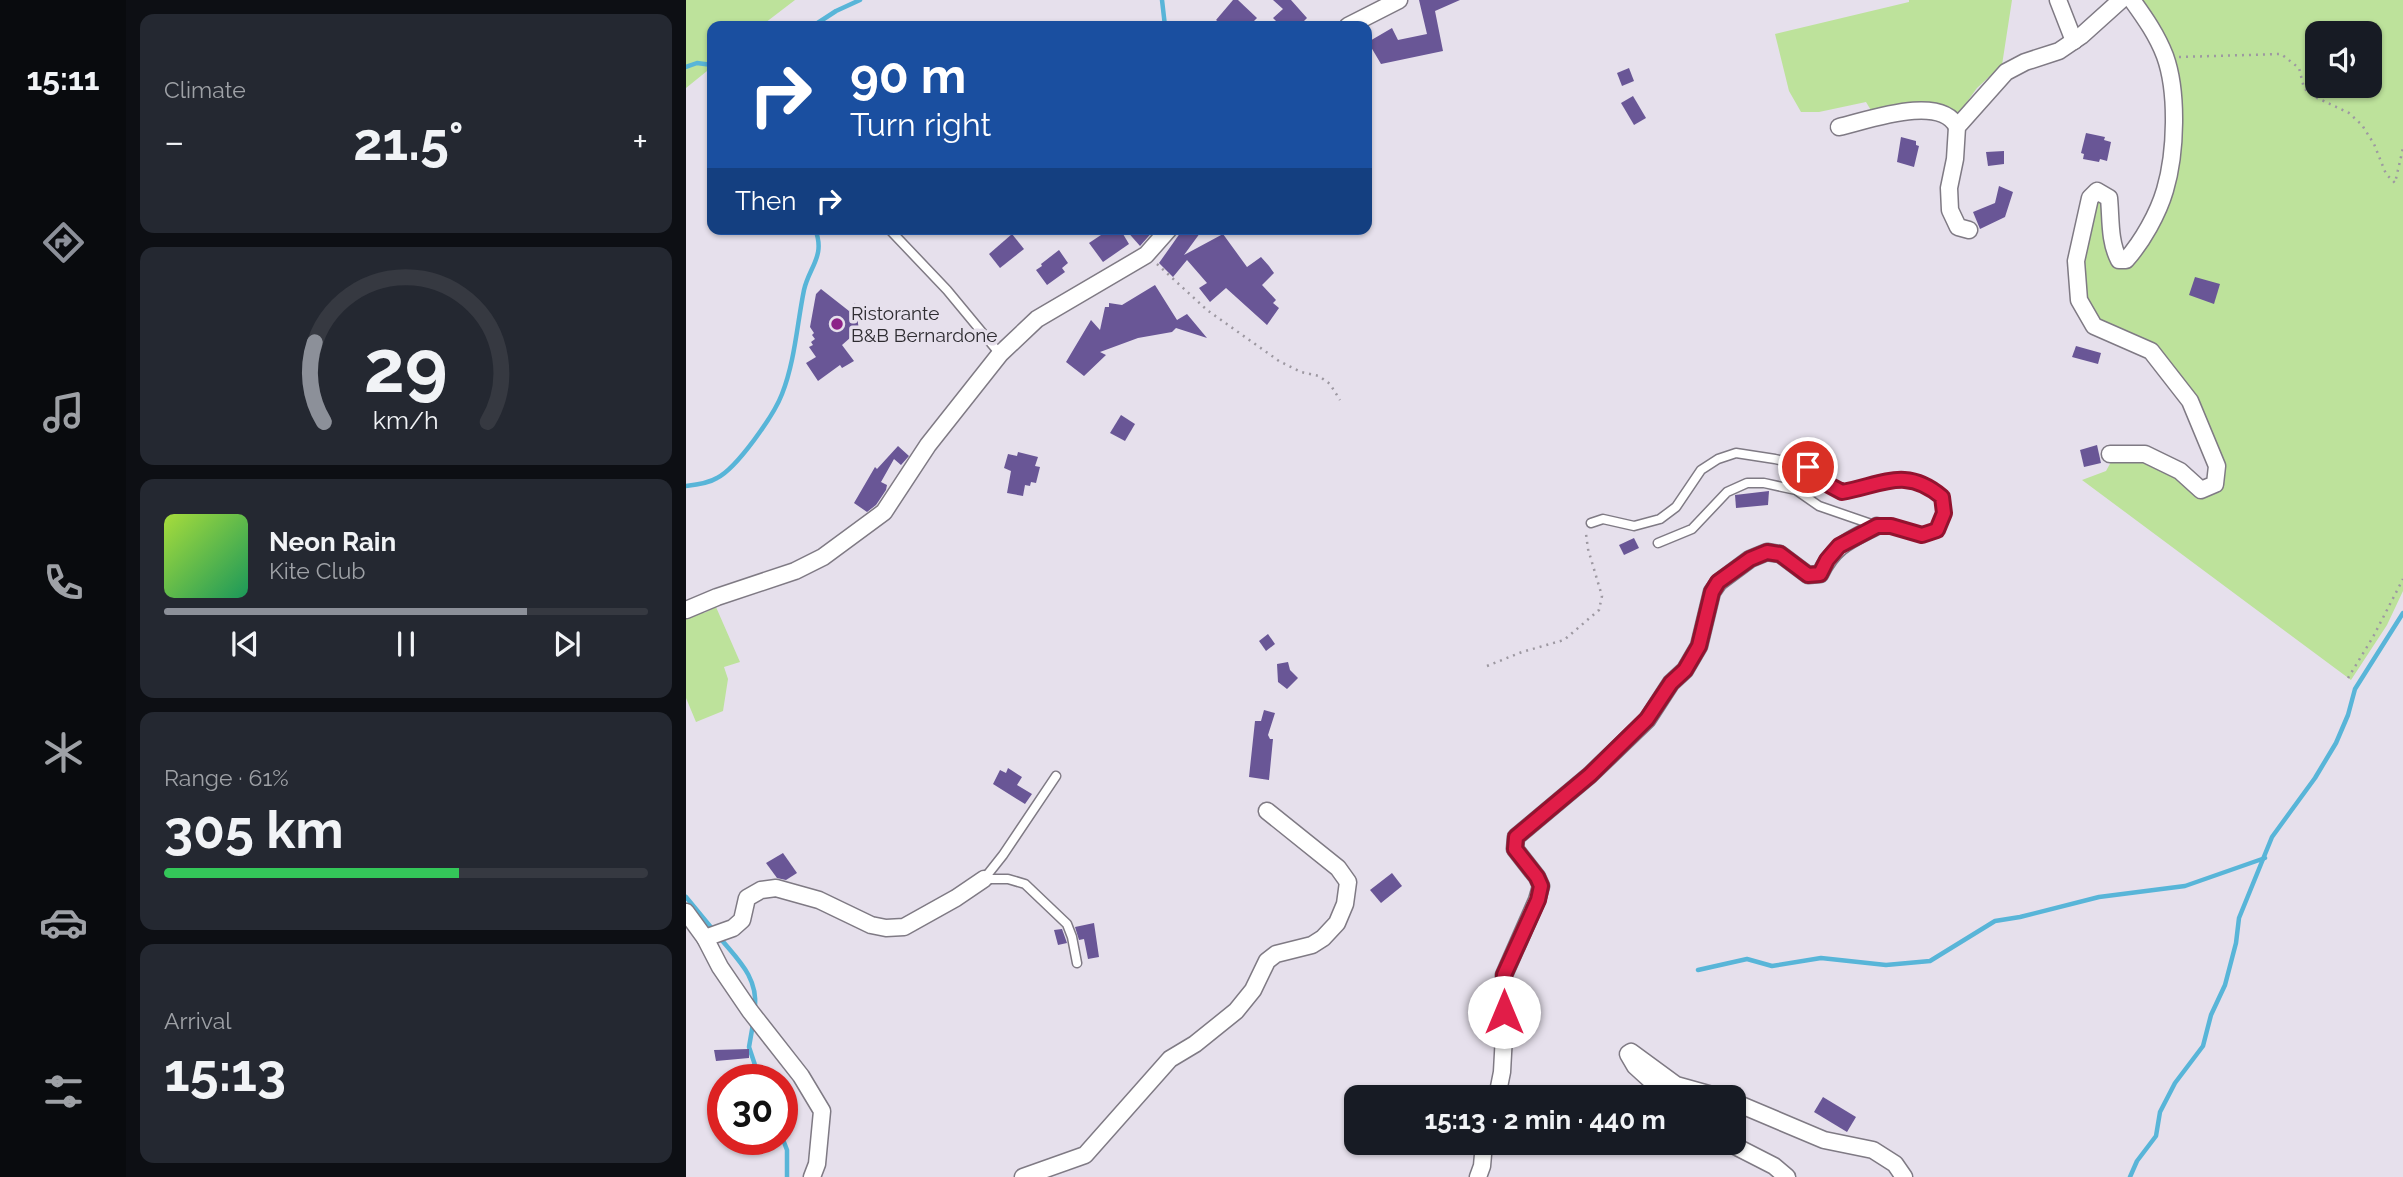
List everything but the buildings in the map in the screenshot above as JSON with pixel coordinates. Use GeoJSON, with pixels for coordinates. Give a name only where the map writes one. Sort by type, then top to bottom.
{"type":"FeatureCollection","features":[{"type":"Feature","properties":{"kind":"street"},"geometry":{"type":"LineString","coordinates":[[1358,21],[1399,0]]}},
{"type":"Feature","properties":{"kind":"street"},"geometry":{"type":"LineString","coordinates":[[2058,0],[2074,41]]}},
{"type":"Feature","properties":{"kind":"street"},"geometry":{"type":"LineString","coordinates":[[1969,230],[1958,227],[1950,210],[1949,188],[1955,159],[1957,127],[2006,72],[2025,62],[2059,51],[2121,0]]}},
{"type":"Feature","properties":{"kind":"street"},"geometry":{"type":"LineString","coordinates":[[2110,454],[2145,454],[2180,471],[2201,489],[2215,484],[2217,466],[2190,401],[2151,351],[2094,326],[2079,300],[2076,261],[2090,198],[2097,191],[2109,198],[2110,224],[2116,253],[2119,260],[2126,260],[2135,250],[2165,191],[2170,166],[2173,86],[2155,33],[2132,0]]}},
{"type":"Feature","properties":{"kind":"street"},"geometry":{"type":"LineString","coordinates":[[1839,128],[1919,109],[1949,117],[1957,127]]}},
{"type":"Feature","properties":{"kind":"street"},"geometry":{"type":"LineString","coordinates":[[686,610],[814,562],[884,512],[928,445],[1000,354],[1037,319],[1146,254],[1163,235]]}},
{"type":"Feature","properties":{"kind":"street"},"geometry":{"type":"LineString","coordinates":[[1499,1085],[1504,1035],[1504,975],[1538,900],[1541,886],[1515,849],[1516,837],[1590,775],[1647,719],[1671,683],[1685,670],[1699,646],[1712,592],[1718,582],[1750,559],[1767,552],[1780,554],[1808,575],[1820,574],[1839,546],[1877,526]]}},
{"type":"Feature","properties":{"kind":"street"},"geometry":{"type":"LineString","coordinates":[[1023,1177],[1085,1155],[1171,1059],[1195,1044],[1236,1011],[1253,990],[1267,961],[1276,954],[1312,945],[1324,938],[1336,923],[1345,904],[1348,882],[1338,868],[1267,811]]}},
{"type":"Feature","properties":{"kind":"street"},"geometry":{"type":"LineString","coordinates":[[705,938],[733,928],[742,920],[747,898],[761,890],[776,888],[819,900],[871,925],[886,928],[904,927],[921,919],[984,879]]}},
{"type":"Feature","properties":{"kind":"street"},"geometry":{"type":"LineString","coordinates":[[686,912],[750,1011],[801,1076],[822,1111],[817,1164],[813,1177]]}},
{"type":"Feature","properties":{"kind":"street"},"geometry":{"type":"LineString","coordinates":[[1656,1085],[1635,1066],[1628,1054],[1631,1052],[1676,1085]]}},
{"type":"Feature","properties":{"kind":"street"},"geometry":{"type":"LineString","coordinates":[[1746,1107],[1824,1140],[1873,1150],[1895,1164],[1904,1177]]}},
{"type":"Feature","properties":{"kind":"street"},"geometry":{"type":"LineString","coordinates":[[1746,1152],[1774,1166],[1787,1177]]}},
{"type":"Feature","properties":{"kind":"street"},"geometry":{"type":"LineString","coordinates":[[1478,1177],[1483,1155]]}},
{"type":"Feature","properties":{"kind":"lane"},"geometry":{"type":"LineString","coordinates":[[895,235],[947,290],[1000,354]]}},
{"type":"Feature","properties":{"kind":"lane"},"geometry":{"type":"LineString","coordinates":[[1591,523],[1603,519],[1634,526],[1660,519],[1676,507],[1701,470],[1718,459],[1736,453],[1808,467],[1827,484],[1842,492],[1894,479],[1914,480],[1930,487],[1942,497],[1944,513],[1937,530],[1922,535],[1891,526],[1877,526],[1819,506],[1796,491],[1764,483],[1747,483],[1727,492],[1692,528],[1658,543]]}},
{"type":"Feature","properties":{"kind":"lane"},"geometry":{"type":"LineString","coordinates":[[984,879],[1056,776]]}},
{"type":"Feature","properties":{"kind":"lane"},"geometry":{"type":"LineString","coordinates":[[984,879],[1009,879],[1025,884],[1066,924],[1072,937],[1077,963]]}},
{"type":"Feature","properties":{"kind":"path"},"geometry":{"type":"LineString","coordinates":[[2165,57],[2281,54],[2299,68],[2304,88],[2313,96],[2349,113],[2362,125],[2374,144],[2386,174],[2395,183],[2403,148]]}},
{"type":"Feature","properties":{"kind":"path"},"geometry":{"type":"LineString","coordinates":[[1146,254],[1207,310],[1279,361],[1300,372],[1319,376],[1330,384],[1340,400]]}},
{"type":"Feature","properties":{"kind":"path"},"geometry":{"type":"LineString","coordinates":[[1486,666],[1564,640],[1599,610],[1602,596],[1586,535],[1591,523]]}},
{"type":"Feature","properties":{"kind":"path"},"geometry":{"type":"LineString","coordinates":[[2348,678],[2403,579]]}},
{"type":"Feature","properties":{"kind":"green space"},"geometry":{"type":"Polygon","coordinates":[[[686,0],[795,0],[768,21],[707,21],[707,71],[686,88],[686,0]]]}},
{"type":"Feature","properties":{"kind":"green space"},"geometry":{"type":"Polygon","coordinates":[[[1909,0],[2012,0],[2002,65],[1977,88],[1959,113],[1920,102],[1872,112],[1866,102],[1819,112],[1801,112],[1789,91],[1775,34],[1909,0]]]}},
{"type":"Feature","properties":{"kind":"green space"},"geometry":{"type":"Polygon","coordinates":[[[2138,0],[2403,0],[2403,591],[2387,625],[2351,680],[2082,480],[2106,471],[2111,462],[2144,460],[2203,494],[2221,463],[2151,346],[2098,322],[2084,297],[2082,260],[2095,203],[2099,199],[2104,202],[2128,266],[2176,153],[2180,85],[2162,33],[2138,0]]]}},
{"type":"Feature","properties":{"kind":"green space"},"geometry":{"type":"Polygon","coordinates":[[[716,607],[740,662],[724,667],[728,679],[723,711],[696,722],[686,698],[686,615],[701,608],[704,613],[716,607]]]}},
{"type":"Feature","properties":{"kind":"waterway"},"geometry":{"type":"LineString","coordinates":[[821,21],[860,0]]}},
{"type":"Feature","properties":{"kind":"waterway"},"geometry":{"type":"LineString","coordinates":[[1162,0],[1164,21]]}},
{"type":"Feature","properties":{"kind":"waterway"},"geometry":{"type":"LineString","coordinates":[[686,67],[697,63],[707,64]]}},
{"type":"Feature","properties":{"kind":"waterway"},"geometry":{"type":"LineString","coordinates":[[686,486],[717,478],[734,464],[754,440],[778,403],[790,369],[806,282],[818,254],[817,235]]}},
{"type":"Feature","properties":{"kind":"waterway"},"geometry":{"type":"LineString","coordinates":[[2130,1177],[2137,1161],[2156,1136],[2160,1112],[2175,1083],[2203,1046],[2211,1015],[2225,985],[2236,943],[2239,918],[2272,837],[2315,778],[2336,743],[2355,689],[2403,613]]}},
{"type":"Feature","properties":{"kind":"waterway"},"geometry":{"type":"LineString","coordinates":[[1698,970],[1747,959],[1772,966],[1821,958],[1886,965],[1930,961],[1995,921],[2099,897],[2185,886],[2265,858]]}},
{"type":"Feature","properties":{"kind":"waterway"},"geometry":{"type":"LineString","coordinates":[[686,897],[714,931]]}},
{"type":"Feature","properties":{"kind":"waterway"},"geometry":{"type":"LineString","coordinates":[[720,938],[750,978],[755,1008]]}},
{"type":"Feature","properties":{"kind":"waterway"},"geometry":{"type":"LineString","coordinates":[[753,1024],[749,1047],[755,1064]]}},
{"type":"Feature","properties":{"kind":"waterway"},"geometry":{"type":"LineString","coordinates":[[787,1155],[787,1177]]}},
{"type":"Feature","properties":{"kind":"place","name":"Ristorante B&B Bernardone"},"geometry":{"type":"Point","coordinates":[837,324]}},
{"type":"Feature","properties":{"kind":"route"},"geometry":{"type":"LineString","coordinates":[[1504,1012],[1504,975],[1538,900],[1541,886],[1515,849],[1516,837],[1590,775],[1647,719],[1671,683],[1685,670],[1699,646],[1712,592],[1718,582],[1750,559],[1767,552],[1780,554],[1808,575],[1820,574],[1839,546],[1877,526],[1891,526],[1922,535],[1937,530],[1944,513],[1942,497],[1930,487],[1914,480],[1894,479],[1842,492],[1827,484],[1808,467]]}}]}
